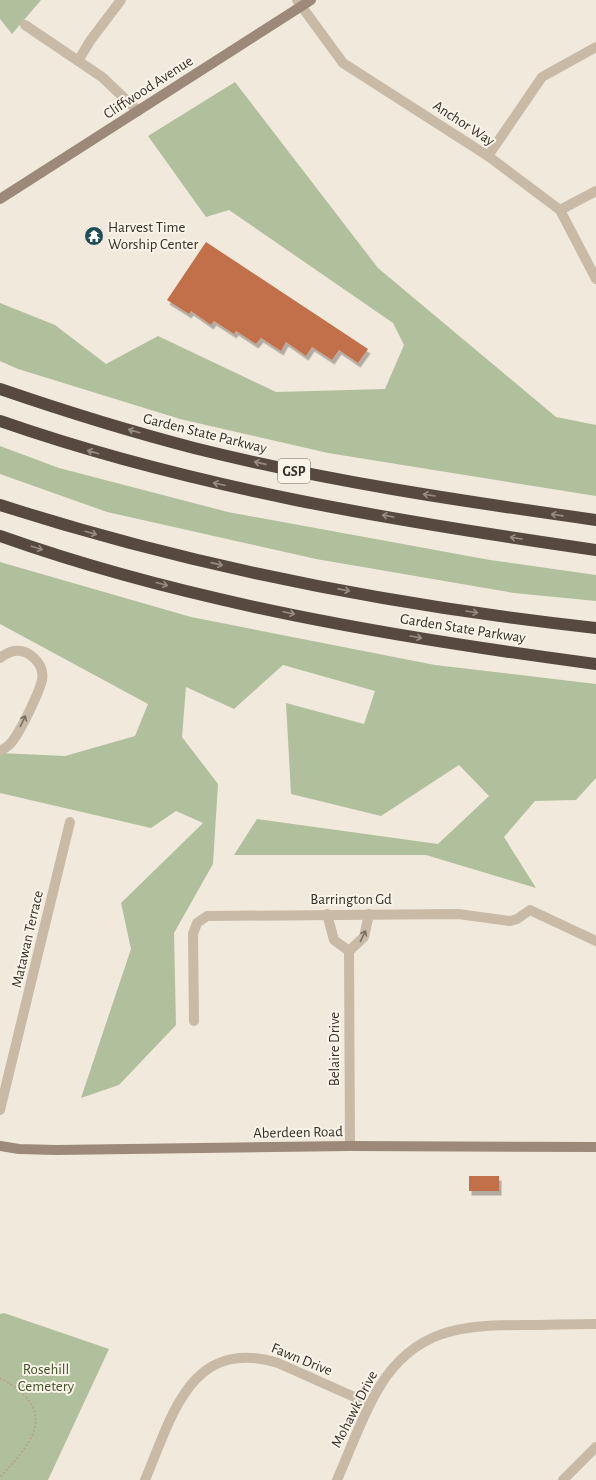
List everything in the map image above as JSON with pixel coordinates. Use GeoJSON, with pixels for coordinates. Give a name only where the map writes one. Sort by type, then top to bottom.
{"type":"FeatureCollection","features":[{"type":"Feature","properties":{"kind":"highway","name":"Garden State Parkway"},"geometry":{"type":"LineString","coordinates":[[0,389],[76,414],[154,437],[271,466],[384,488],[596,520]]}},
{"type":"Feature","properties":{"kind":"highway","name":"GSP"},"geometry":{"type":"LineString","coordinates":[[0,421],[99,454],[201,480],[366,512],[596,550]]}},
{"type":"Feature","properties":{"kind":"highway","name":"Garden State Parkway"},"geometry":{"type":"LineString","coordinates":[[0,505],[113,539],[231,567],[396,599],[509,617],[596,628]]}},
{"type":"Feature","properties":{"kind":"highway","name":"Garden State Parkway"},"geometry":{"type":"LineString","coordinates":[[0,536],[130,576],[281,611],[442,641],[596,664]]}},
{"type":"Feature","properties":{"kind":"street"},"geometry":{"type":"LineString","coordinates":[[78,61],[90,41],[121,0]]}},
{"type":"Feature","properties":{"kind":"street","name":"Cliffwood Avenue"},"geometry":{"type":"LineString","coordinates":[[0,199],[138,111],[299,3],[311,0]]}},
{"type":"Feature","properties":{"kind":"street","name":"Anchor Way"},"geometry":{"type":"LineString","coordinates":[[299,3],[343,63],[488,156],[560,210],[596,279]]}},
{"type":"Feature","properties":{"kind":"street"},"geometry":{"type":"LineString","coordinates":[[25,26],[102,77],[138,111]]}},
{"type":"Feature","properties":{"kind":"street"},"geometry":{"type":"LineString","coordinates":[[488,156],[542,77],[596,47]]}},
{"type":"Feature","properties":{"kind":"street"},"geometry":{"type":"LineString","coordinates":[[560,210],[596,191]]}},
{"type":"Feature","properties":{"kind":"street"},"geometry":{"type":"LineString","coordinates":[[0,658],[14,651],[26,653],[35,658],[40,666],[42,675],[37,694],[16,738],[7,748],[0,751]]}},
{"type":"Feature","properties":{"kind":"street","name":"Matawan Terrace"},"geometry":{"type":"LineString","coordinates":[[0,1110],[70,822]]}},
{"type":"Feature","properties":{"kind":"street","name":"Barrington Gd"},"geometry":{"type":"LineString","coordinates":[[194,1021],[193,934],[197,922],[212,915],[458,914],[510,921],[517,919],[530,910],[596,941]]}},
{"type":"Feature","properties":{"kind":"street"},"geometry":{"type":"LineString","coordinates":[[327,914],[334,940],[349,951],[364,937],[369,914]]}},
{"type":"Feature","properties":{"kind":"street","name":"Belaire Drive"},"geometry":{"type":"LineString","coordinates":[[349,951],[350,1146]]}},
{"type":"Feature","properties":{"kind":"street","name":"Aberdeen Road"},"geometry":{"type":"LineString","coordinates":[[0,1146],[19,1149],[56,1150],[350,1146],[596,1146]]}},
{"type":"Feature","properties":{"kind":"street","name":"Mohawk Drive"},"geometry":{"type":"LineString","coordinates":[[337,1480],[370,1404],[386,1377],[402,1358],[427,1341],[446,1332],[484,1325],[596,1324]]}},
{"type":"Feature","properties":{"kind":"street","name":"Fawn Drive"},"geometry":{"type":"LineString","coordinates":[[145,1480],[184,1392],[200,1375],[222,1362],[239,1358],[263,1358],[278,1363],[370,1404]]}},
{"type":"Feature","properties":{"kind":"street"},"geometry":{"type":"LineString","coordinates":[[563,1480],[596,1447]]}},
{"type":"Feature","properties":{"kind":"path"},"geometry":{"type":"LineString","coordinates":[[0,1378],[26,1396],[34,1407],[37,1416],[32,1436],[25,1450],[0,1477]]}},
{"type":"Feature","properties":{"kind":"green space"},"geometry":{"type":"Polygon","coordinates":[[[0,0],[41,0],[12,34],[0,19],[0,0]]]}},
{"type":"Feature","properties":{"kind":"green space"},"geometry":{"type":"Polygon","coordinates":[[[235,82],[378,268],[556,417],[596,425],[596,496],[328,453],[180,419],[18,369],[0,361],[0,303],[55,325],[106,364],[158,336],[276,392],[385,389],[404,345],[393,323],[229,210],[206,217],[148,136],[235,82]]]}},
{"type":"Feature","properties":{"kind":"green space"},"geometry":{"type":"Polygon","coordinates":[[[0,446],[59,468],[228,512],[490,560],[596,575],[596,601],[514,593],[316,559],[107,512],[0,474],[0,446]]]}},
{"type":"Feature","properties":{"kind":"green space"},"geometry":{"type":"Polygon","coordinates":[[[0,562],[191,617],[435,665],[596,684],[596,778],[576,800],[535,801],[504,837],[536,888],[426,855],[234,855],[257,819],[438,844],[489,796],[459,765],[381,816],[291,794],[286,703],[364,724],[375,691],[283,665],[234,709],[186,687],[182,737],[218,784],[213,864],[174,933],[176,1025],[119,1085],[81,1098],[131,949],[121,903],[203,823],[176,811],[151,828],[0,793],[0,753],[65,756],[135,736],[148,704],[0,624],[0,562]]]}},
{"type":"Feature","properties":{"kind":"green space","name":"Rosehill Cemetery"},"geometry":{"type":"Polygon","coordinates":[[[4,1313],[109,1349],[48,1480],[0,1480],[0,1314],[4,1313]]]}},
{"type":"Feature","properties":{"kind":"building"},"geometry":{"type":"Polygon","coordinates":[[[206,242],[368,349],[358,363],[339,350],[332,360],[312,347],[306,356],[286,342],[281,351],[261,338],[256,344],[236,331],[234,334],[214,321],[211,325],[191,311],[189,314],[167,300],[206,242]]]}},
{"type":"Feature","properties":{"kind":"building"},"geometry":{"type":"Polygon","coordinates":[[[469,1176],[499,1176],[499,1191],[469,1191],[469,1176]]]}},
{"type":"Feature","properties":{"kind":"place","name":"Harvest Time Worship Center"},"geometry":{"type":"Point","coordinates":[94,236]}}]}
